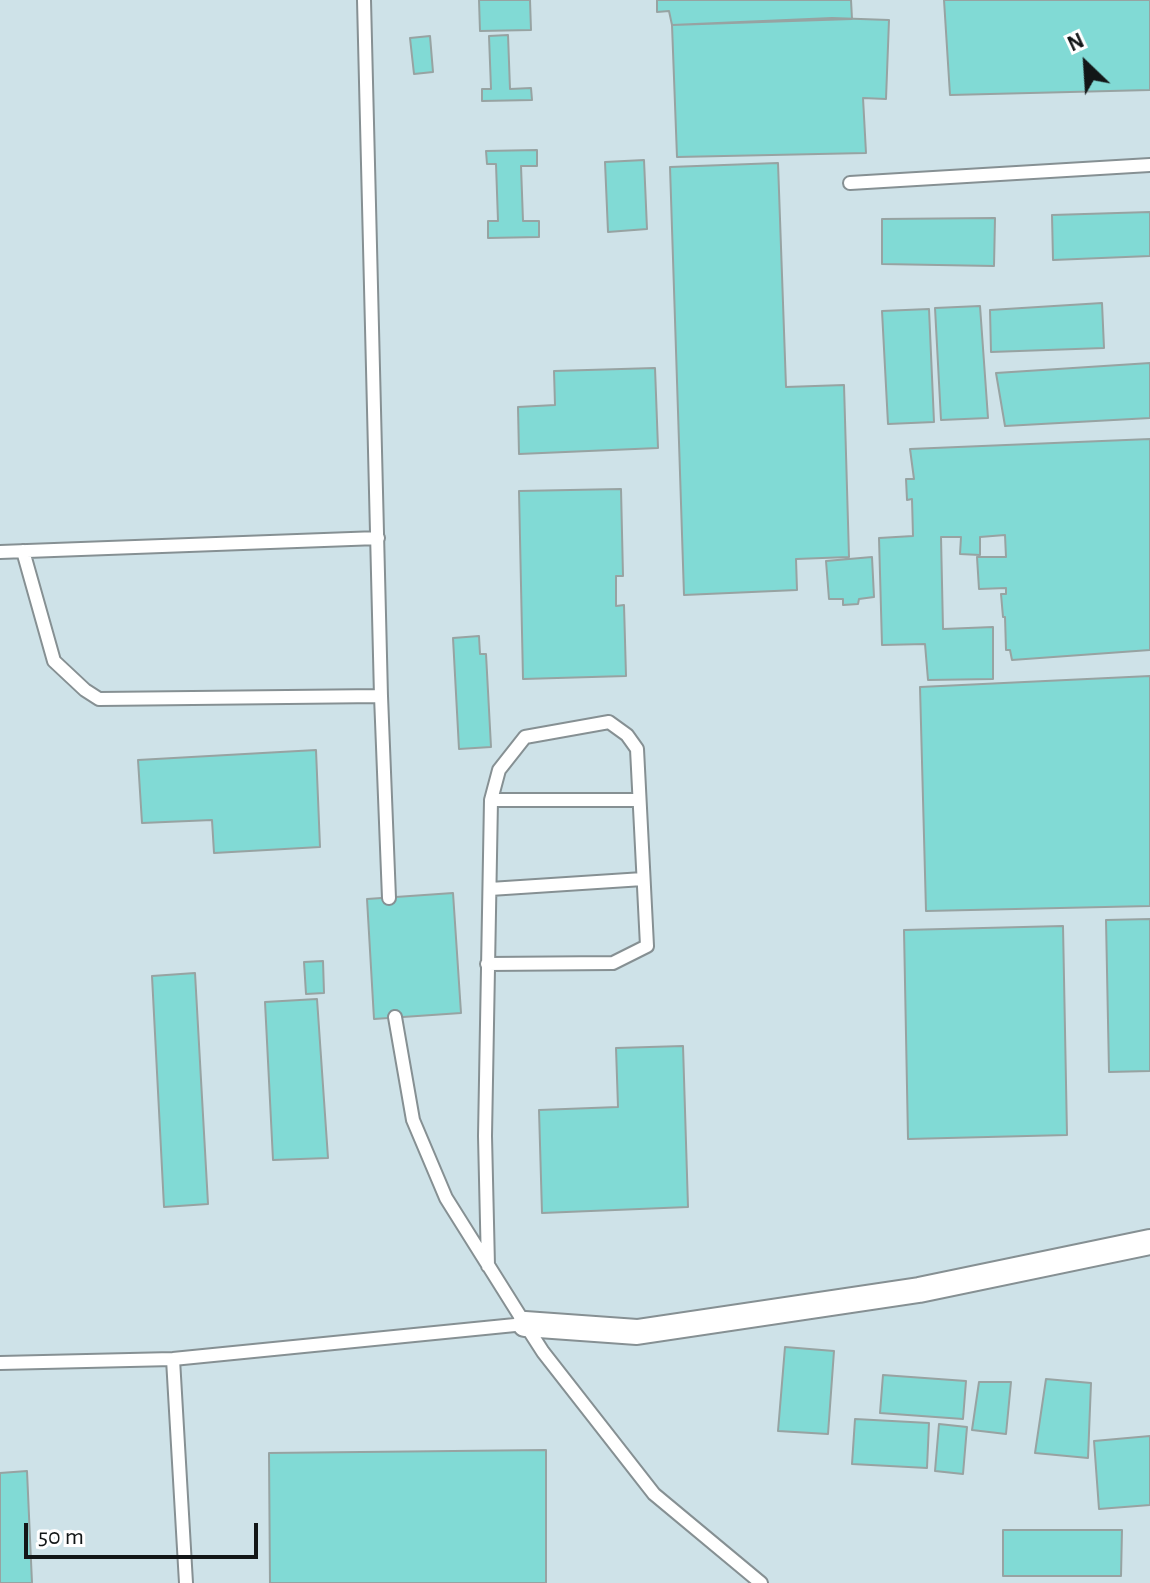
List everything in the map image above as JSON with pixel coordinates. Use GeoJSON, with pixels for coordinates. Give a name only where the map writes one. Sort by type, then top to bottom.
{"type":"FeatureCollection","features":[{"type":"Feature","properties":{"kind":"street"},"geometry":{"type":"LineString","coordinates":[[525,1324],[637,1332],[919,1290],[1150,1242]]}},
{"type":"Feature","properties":{"kind":"lane"},"geometry":{"type":"LineString","coordinates":[[364,0],[389,898]]}},
{"type":"Feature","properties":{"kind":"lane"},"geometry":{"type":"LineString","coordinates":[[850,183],[1150,165]]}},
{"type":"Feature","properties":{"kind":"lane"},"geometry":{"type":"LineString","coordinates":[[0,552],[378,538]]}},
{"type":"Feature","properties":{"kind":"lane"},"geometry":{"type":"LineString","coordinates":[[23,551],[54,661],[99,699],[381,696]]}},
{"type":"Feature","properties":{"kind":"lane"},"geometry":{"type":"LineString","coordinates":[[487,964],[613,963],[647,946],[637,749],[627,735],[609,722],[525,737],[499,770],[491,800],[487,964],[485,1136],[488,1266]]}},
{"type":"Feature","properties":{"kind":"lane"},"geometry":{"type":"LineString","coordinates":[[491,800],[639,800]]}},
{"type":"Feature","properties":{"kind":"lane"},"geometry":{"type":"LineString","coordinates":[[490,889],[643,879]]}},
{"type":"Feature","properties":{"kind":"lane"},"geometry":{"type":"LineString","coordinates":[[395,1017],[413,1120],[446,1198],[543,1352],[654,1494],[761,1583]]}},
{"type":"Feature","properties":{"kind":"lane"},"geometry":{"type":"LineString","coordinates":[[0,1363],[173,1359],[525,1324]]}},
{"type":"Feature","properties":{"kind":"lane"},"geometry":{"type":"LineString","coordinates":[[173,1359],[186,1583]]}},
{"type":"Feature","properties":{"kind":"shaded area"},"geometry":{"type":"Polygon","coordinates":[[[0,0],[1150,0],[1150,1583],[0,1583],[0,0]]]}},
{"type":"Feature","properties":{"kind":"building"},"geometry":{"type":"Polygon","coordinates":[[[479,0],[530,0],[531,30],[480,31],[479,0]]]}},
{"type":"Feature","properties":{"kind":"building"},"geometry":{"type":"Polygon","coordinates":[[[657,0],[851,0],[852,19],[672,25],[669,11],[657,12],[657,0]]]}},
{"type":"Feature","properties":{"kind":"building"},"geometry":{"type":"Polygon","coordinates":[[[944,0],[1150,0],[1150,90],[950,95],[944,0]]]}},
{"type":"Feature","properties":{"kind":"building"},"geometry":{"type":"Polygon","coordinates":[[[832,18],[889,20],[886,99],[863,98],[866,153],[677,157],[672,25],[832,18]]]}},
{"type":"Feature","properties":{"kind":"building"},"geometry":{"type":"Polygon","coordinates":[[[508,35],[510,89],[531,88],[532,100],[482,101],[482,89],[491,89],[489,36],[508,35]]]}},
{"type":"Feature","properties":{"kind":"building"},"geometry":{"type":"Polygon","coordinates":[[[430,36],[433,72],[414,74],[410,38],[430,36]]]}},
{"type":"Feature","properties":{"kind":"building"},"geometry":{"type":"Polygon","coordinates":[[[537,150],[537,166],[521,166],[523,221],[539,221],[539,237],[488,238],[488,221],[498,221],[496,164],[487,164],[486,151],[537,150]]]}},
{"type":"Feature","properties":{"kind":"building"},"geometry":{"type":"Polygon","coordinates":[[[644,160],[647,229],[608,232],[605,162],[644,160]]]}},
{"type":"Feature","properties":{"kind":"building"},"geometry":{"type":"Polygon","coordinates":[[[778,163],[786,387],[844,385],[849,557],[796,559],[797,590],[684,595],[670,167],[778,163]]]}},
{"type":"Feature","properties":{"kind":"building"},"geometry":{"type":"Polygon","coordinates":[[[1150,212],[1150,256],[1053,260],[1052,215],[1150,212]]]}},
{"type":"Feature","properties":{"kind":"building"},"geometry":{"type":"Polygon","coordinates":[[[995,218],[994,266],[882,264],[882,219],[995,218]]]}},
{"type":"Feature","properties":{"kind":"building"},"geometry":{"type":"Polygon","coordinates":[[[1102,303],[1104,348],[991,352],[990,310],[1102,303]]]}},
{"type":"Feature","properties":{"kind":"building"},"geometry":{"type":"Polygon","coordinates":[[[980,306],[988,418],[941,420],[935,308],[980,306]]]}},
{"type":"Feature","properties":{"kind":"building"},"geometry":{"type":"Polygon","coordinates":[[[929,309],[934,422],[888,424],[882,311],[929,309]]]}},
{"type":"Feature","properties":{"kind":"building"},"geometry":{"type":"Polygon","coordinates":[[[1150,363],[1150,418],[1005,426],[996,373],[1150,363]]]}},
{"type":"Feature","properties":{"kind":"building"},"geometry":{"type":"Polygon","coordinates":[[[655,368],[658,448],[519,454],[518,407],[555,405],[554,371],[655,368]]]}},
{"type":"Feature","properties":{"kind":"building"},"geometry":{"type":"Polygon","coordinates":[[[1150,439],[1150,650],[1012,660],[1010,650],[1006,650],[1001,594],[1006,594],[1006,588],[979,589],[977,557],[1006,557],[1005,535],[980,537],[980,555],[960,554],[961,537],[941,537],[943,629],[993,627],[993,679],[928,680],[925,644],[882,645],[879,538],[913,536],[912,499],[907,500],[906,479],[914,479],[910,449],[1150,439]]]}},
{"type":"Feature","properties":{"kind":"building"},"geometry":{"type":"Polygon","coordinates":[[[621,489],[623,576],[616,576],[616,606],[624,605],[626,676],[523,679],[519,491],[621,489]]]}},
{"type":"Feature","properties":{"kind":"building"},"geometry":{"type":"Polygon","coordinates":[[[872,557],[874,597],[859,599],[858,604],[843,605],[843,599],[829,599],[826,561],[872,557]]]}},
{"type":"Feature","properties":{"kind":"building"},"geometry":{"type":"Polygon","coordinates":[[[479,636],[480,654],[486,654],[491,747],[459,749],[453,638],[479,636]]]}},
{"type":"Feature","properties":{"kind":"building"},"geometry":{"type":"Polygon","coordinates":[[[1150,676],[1150,906],[926,911],[920,687],[1150,676]]]}},
{"type":"Feature","properties":{"kind":"building"},"geometry":{"type":"Polygon","coordinates":[[[316,750],[320,847],[214,853],[212,820],[142,823],[138,760],[316,750]]]}},
{"type":"Feature","properties":{"kind":"building"},"geometry":{"type":"Polygon","coordinates":[[[453,893],[461,1013],[374,1019],[367,899],[453,893]]]}},
{"type":"Feature","properties":{"kind":"building"},"geometry":{"type":"Polygon","coordinates":[[[1150,919],[1150,1071],[1109,1072],[1106,920],[1150,919]]]}},
{"type":"Feature","properties":{"kind":"building"},"geometry":{"type":"Polygon","coordinates":[[[1063,926],[1067,1135],[908,1139],[904,930],[1063,926]]]}},
{"type":"Feature","properties":{"kind":"building"},"geometry":{"type":"Polygon","coordinates":[[[323,961],[324,993],[306,994],[304,962],[323,961]]]}},
{"type":"Feature","properties":{"kind":"building"},"geometry":{"type":"Polygon","coordinates":[[[195,973],[208,1204],[164,1207],[152,976],[195,973]]]}},
{"type":"Feature","properties":{"kind":"building"},"geometry":{"type":"Polygon","coordinates":[[[317,999],[328,1158],[273,1160],[265,1002],[317,999]]]}},
{"type":"Feature","properties":{"kind":"building"},"geometry":{"type":"Polygon","coordinates":[[[683,1046],[688,1207],[542,1213],[539,1110],[618,1107],[616,1048],[683,1046]]]}},
{"type":"Feature","properties":{"kind":"building"},"geometry":{"type":"Polygon","coordinates":[[[785,1347],[834,1351],[828,1434],[778,1431],[785,1347]]]}},
{"type":"Feature","properties":{"kind":"building"},"geometry":{"type":"Polygon","coordinates":[[[883,1375],[966,1381],[963,1419],[880,1413],[883,1375]]]}},
{"type":"Feature","properties":{"kind":"building"},"geometry":{"type":"Polygon","coordinates":[[[1046,1379],[1091,1383],[1088,1458],[1035,1453],[1046,1379]]]}},
{"type":"Feature","properties":{"kind":"building"},"geometry":{"type":"Polygon","coordinates":[[[979,1382],[1011,1382],[1006,1434],[972,1430],[979,1382]]]}},
{"type":"Feature","properties":{"kind":"building"},"geometry":{"type":"Polygon","coordinates":[[[855,1419],[929,1423],[927,1468],[852,1464],[855,1419]]]}},
{"type":"Feature","properties":{"kind":"building"},"geometry":{"type":"Polygon","coordinates":[[[939,1424],[967,1427],[963,1474],[935,1471],[939,1424]]]}},
{"type":"Feature","properties":{"kind":"building"},"geometry":{"type":"Polygon","coordinates":[[[1150,1436],[1150,1505],[1099,1509],[1094,1441],[1150,1436]]]}},
{"type":"Feature","properties":{"kind":"building"},"geometry":{"type":"Polygon","coordinates":[[[546,1450],[546,1583],[270,1583],[269,1453],[546,1450]]]}},
{"type":"Feature","properties":{"kind":"building"},"geometry":{"type":"Polygon","coordinates":[[[27,1471],[32,1583],[0,1583],[0,1473],[27,1471]]]}},
{"type":"Feature","properties":{"kind":"building"},"geometry":{"type":"Polygon","coordinates":[[[1003,1530],[1122,1530],[1121,1576],[1003,1576],[1003,1530]]]}}]}
